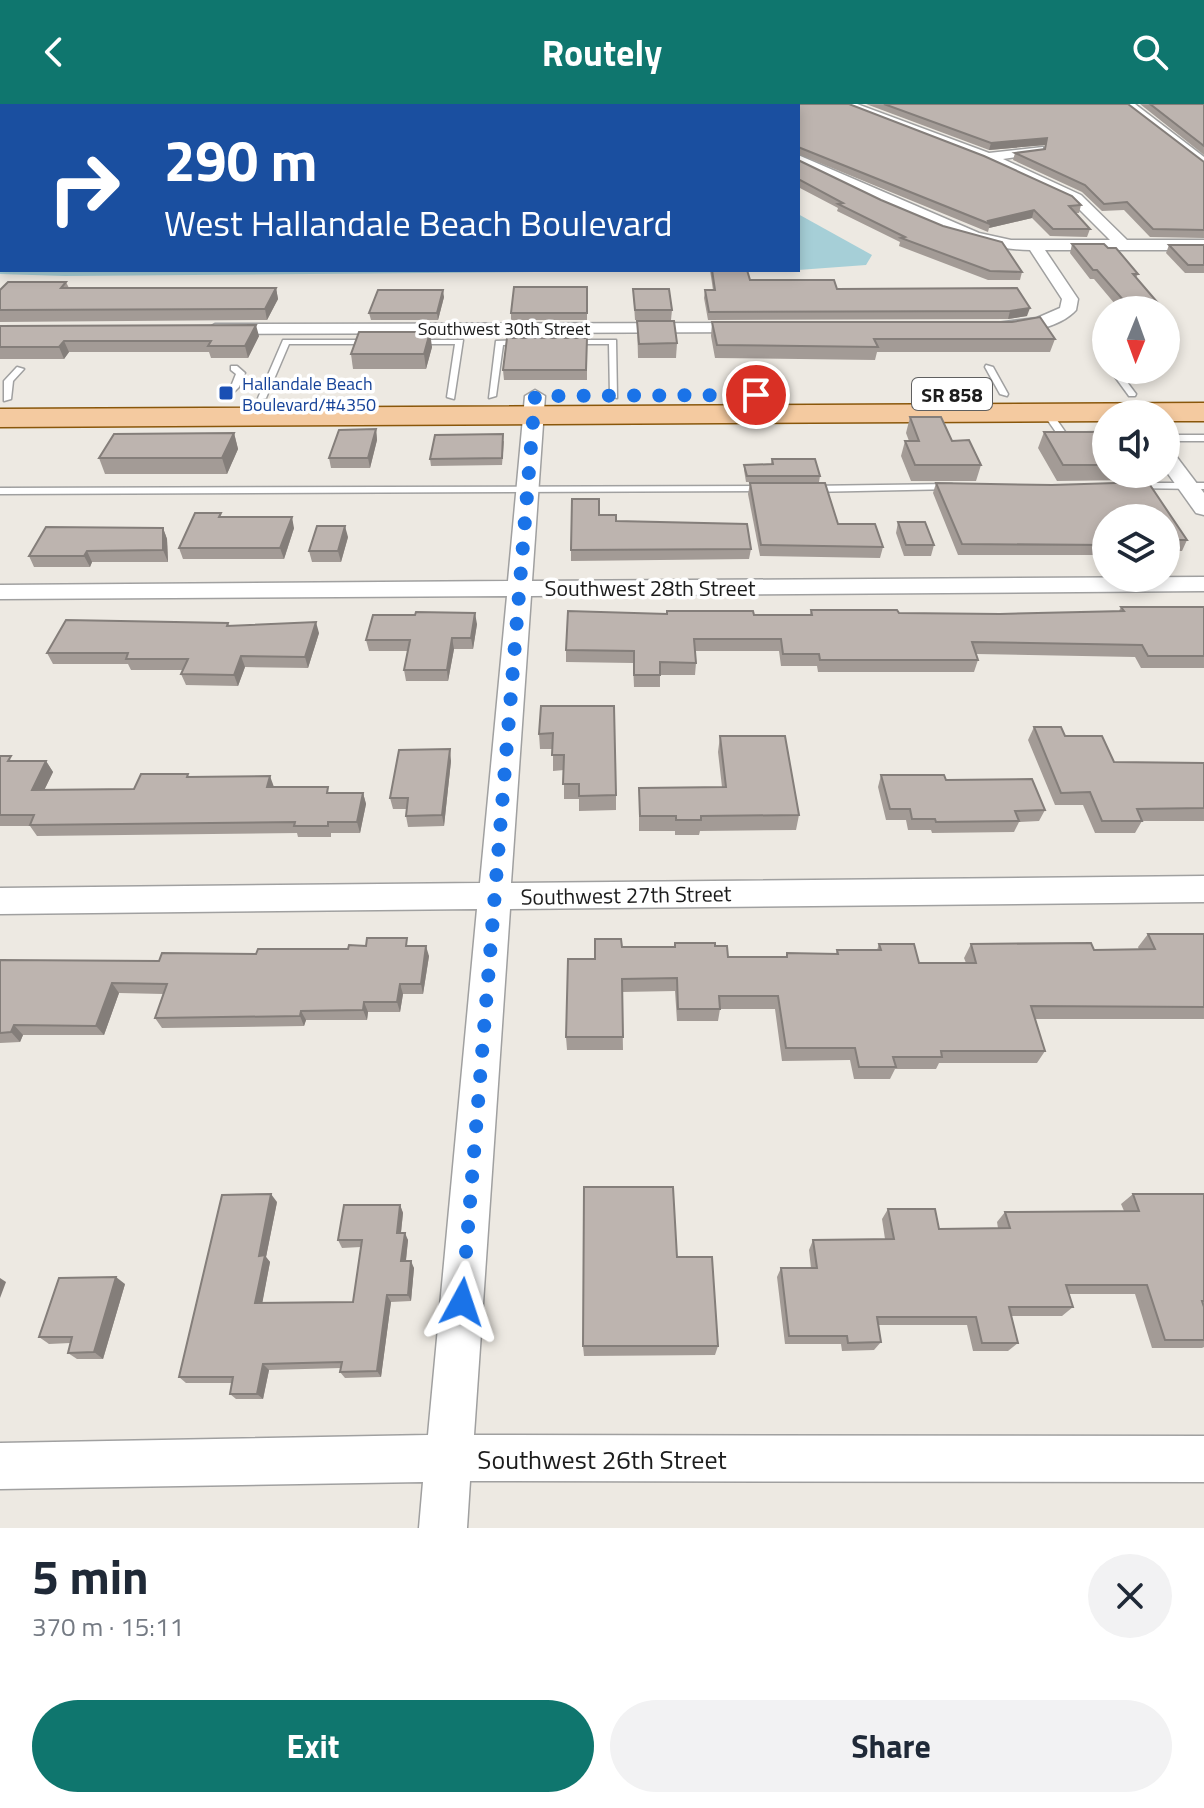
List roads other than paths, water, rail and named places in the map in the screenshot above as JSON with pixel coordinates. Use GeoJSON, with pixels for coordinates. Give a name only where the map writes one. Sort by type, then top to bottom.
{"type":"FeatureCollection","features":[{"type":"Feature","properties":{"kind":"main road","name":"SR 858"},"geometry":{"type":"LineString","coordinates":[[2,405],[45,398],[492,396],[534,405],[614,396],[1004,394],[1126,397],[1204,393]]}},
{"type":"Feature","properties":{"kind":"main road","name":"SR 858"},"geometry":{"type":"LineString","coordinates":[[2,405],[534,405],[938,413],[1047,412],[1126,397],[1204,412]]}},
{"type":"Feature","properties":{"kind":"main road"},"geometry":{"type":"LineString","coordinates":[[938,413],[965,405],[1093,404],[1126,397],[1204,401]]}},
{"type":"Feature","properties":{"kind":"street"},"geometry":{"type":"LineString","coordinates":[[846,104],[988,157],[1076,198],[1124,246]]}},
{"type":"Feature","properties":{"kind":"street"},"geometry":{"type":"LineString","coordinates":[[1128,104],[1204,163]]}},
{"type":"Feature","properties":{"kind":"street"},"geometry":{"type":"LineString","coordinates":[[988,157],[1039,150]]}},
{"type":"Feature","properties":{"kind":"street"},"geometry":{"type":"LineString","coordinates":[[800,160],[975,237],[1011,245],[1204,245]]}},
{"type":"Feature","properties":{"kind":"street"},"geometry":{"type":"LineString","coordinates":[[1000,327],[1038,323],[1058,317],[1068,310],[1070,299],[1035,246]]}},
{"type":"Feature","properties":{"kind":"street","name":"Southwest 30th Street"},"geometry":{"type":"LineString","coordinates":[[201,329],[771,328]]}},
{"type":"Feature","properties":{"kind":"street"},"geometry":{"type":"LineString","coordinates":[[443,1528],[534,405]]}},
{"type":"Feature","properties":{"kind":"street"},"geometry":{"type":"LineString","coordinates":[[1180,470],[1196,486],[1204,508]]}},
{"type":"Feature","properties":{"kind":"street","name":"Southwest 28th Street"},"geometry":{"type":"LineString","coordinates":[[0,592],[1204,584]]}},
{"type":"Feature","properties":{"kind":"street","name":"Southwest 27th Street"},"geometry":{"type":"LineString","coordinates":[[0,901],[1204,889]]}},
{"type":"Feature","properties":{"kind":"street","name":"Southwest 26th Street"},"geometry":{"type":"LineString","coordinates":[[0,1466],[449,1458],[1204,1459]]}},
{"type":"Feature","properties":{"kind":"lane"},"geometry":{"type":"LineString","coordinates":[[262,398],[286,342],[381,342]]}},
{"type":"Feature","properties":{"kind":"lane"},"geometry":{"type":"LineString","coordinates":[[397,342],[460,342],[451,397]]}},
{"type":"Feature","properties":{"kind":"lane"},"geometry":{"type":"LineString","coordinates":[[492,396],[499,343],[541,342]]}},
{"type":"Feature","properties":{"kind":"lane"},"geometry":{"type":"LineString","coordinates":[[556,342],[613,342],[614,396]]}},
{"type":"Feature","properties":{"kind":"lane"},"geometry":{"type":"LineString","coordinates":[[989,367],[1004,394]]}},
{"type":"Feature","properties":{"kind":"lane"},"geometry":{"type":"LineString","coordinates":[[223,398],[236,385],[241,373],[234,368]]}},
{"type":"Feature","properties":{"kind":"lane"},"geometry":{"type":"LineString","coordinates":[[2,405],[10,375],[20,369]]}},
{"type":"Feature","properties":{"kind":"lane"},"geometry":{"type":"LineString","coordinates":[[1047,412],[1063,436],[1092,435]]}},
{"type":"Feature","properties":{"kind":"lane"},"geometry":{"type":"LineString","coordinates":[[1180,438],[1204,438]]}},
{"type":"Feature","properties":{"kind":"lane"},"geometry":{"type":"LineString","coordinates":[[798,489],[970,487]]}},
{"type":"Feature","properties":{"kind":"lane"},"geometry":{"type":"LineString","coordinates":[[0,491],[782,489]]}},
{"type":"Feature","properties":{"kind":"water"},"geometry":{"type":"Polygon","coordinates":[[[800,215],[872,255],[866,265],[800,270],[800,215]]]}},
{"type":"Feature","properties":{"kind":"water"},"geometry":{"type":"Polygon","coordinates":[[[0,272],[539,272],[65,276],[0,272]]]}},
{"type":"Feature","properties":{"kind":"place","name":"Hallandale Beach Boulevard/#4350"},"geometry":{"type":"Point","coordinates":[226,393]}}]}
